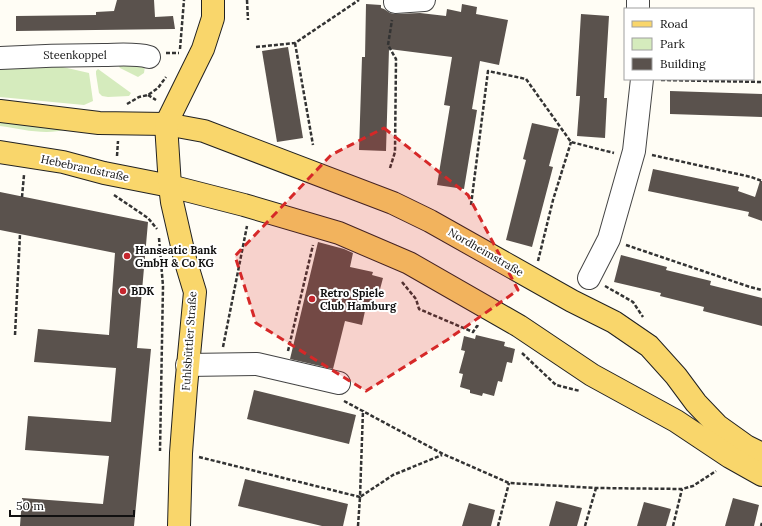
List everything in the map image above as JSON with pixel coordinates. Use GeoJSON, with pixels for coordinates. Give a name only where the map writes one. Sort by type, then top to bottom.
{"type":"FeatureCollection","features":[{"type":"Feature","properties":{"kind":"main road","name":"Fuhlsbüttler Straße"},"geometry":{"type":"LineString","coordinates":[[179,526],[181,453],[187,365],[195,292],[185,259],[170,186],[166,124],[203,49],[213,18],[213,0]]}},
{"type":"Feature","properties":{"kind":"main road"},"geometry":{"type":"LineString","coordinates":[[0,110],[72,121],[120,124],[166,124]]}},
{"type":"Feature","properties":{"kind":"main road","name":"Nordheimstraße"},"geometry":{"type":"LineString","coordinates":[[166,124],[204,131],[393,204],[443,227],[572,301],[614,322],[649,346],[676,376],[696,403],[718,426],[746,446],[762,454]]}},
{"type":"Feature","properties":{"kind":"main road","name":"Hebebrandstraße"},"geometry":{"type":"LineString","coordinates":[[0,152],[63,162],[104,173],[170,186]]}},
{"type":"Feature","properties":{"kind":"main road"},"geometry":{"type":"LineString","coordinates":[[170,186],[244,204],[339,234],[410,264],[519,326],[592,375],[676,421],[730,457],[762,475]]}},
{"type":"Feature","properties":{"kind":"street"},"geometry":{"type":"LineString","coordinates":[[395,2],[424,0]]}},
{"type":"Feature","properties":{"kind":"street","name":"Steenkoppel"},"geometry":{"type":"LineString","coordinates":[[0,58],[43,55],[138,55],[149,57]]}},
{"type":"Feature","properties":{"kind":"street"},"geometry":{"type":"LineString","coordinates":[[589,278],[609,239],[633,155],[642,80]]}},
{"type":"Feature","properties":{"kind":"street"},"geometry":{"type":"LineString","coordinates":[[187,365],[257,364],[283,369],[340,391]]}},
{"type":"Feature","properties":{"kind":"path"},"geometry":{"type":"LineString","coordinates":[[177,58],[180,52],[184,0]]}},
{"type":"Feature","properties":{"kind":"path"},"geometry":{"type":"LineString","coordinates":[[247,0],[248,20]]}},
{"type":"Feature","properties":{"kind":"path"},"geometry":{"type":"LineString","coordinates":[[256,47],[294,42],[359,0]]}},
{"type":"Feature","properties":{"kind":"path"},"geometry":{"type":"LineString","coordinates":[[390,168],[395,152],[396,59],[388,45],[395,2]]}},
{"type":"Feature","properties":{"kind":"path"},"geometry":{"type":"LineString","coordinates":[[294,42],[313,145]]}},
{"type":"Feature","properties":{"kind":"path"},"geometry":{"type":"LineString","coordinates":[[471,205],[488,71],[526,79],[571,142],[751,177],[762,181]]}},
{"type":"Feature","properties":{"kind":"path"},"geometry":{"type":"LineString","coordinates":[[160,456],[163,286],[160,242],[157,228],[148,218],[112,194],[120,124],[120,108],[139,97],[153,92],[168,75]]}},
{"type":"Feature","properties":{"kind":"path"},"geometry":{"type":"LineString","coordinates":[[682,80],[762,82]]}},
{"type":"Feature","properties":{"kind":"path"},"geometry":{"type":"LineString","coordinates":[[538,262],[553,200],[571,142]]}},
{"type":"Feature","properties":{"kind":"path"},"geometry":{"type":"LineString","coordinates":[[22,197],[24,174]]}},
{"type":"Feature","properties":{"kind":"path"},"geometry":{"type":"LineString","coordinates":[[220,365],[248,221]]}},
{"type":"Feature","properties":{"kind":"path"},"geometry":{"type":"LineString","coordinates":[[15,335],[20,234]]}},
{"type":"Feature","properties":{"kind":"path"},"geometry":{"type":"LineString","coordinates":[[609,239],[762,290]]}},
{"type":"Feature","properties":{"kind":"path"},"geometry":{"type":"LineString","coordinates":[[283,369],[313,241]]}},
{"type":"Feature","properties":{"kind":"path"},"geometry":{"type":"LineString","coordinates":[[399,279],[416,299],[419,309],[473,332],[477,326],[484,329]]}},
{"type":"Feature","properties":{"kind":"path"},"geometry":{"type":"LineString","coordinates":[[517,348],[556,385],[585,392]]}},
{"type":"Feature","properties":{"kind":"path"},"geometry":{"type":"LineString","coordinates":[[340,391],[364,410],[443,454],[509,483],[596,488],[682,489],[693,486],[716,470],[710,466]]}},
{"type":"Feature","properties":{"kind":"path"},"geometry":{"type":"LineString","coordinates":[[358,526],[364,410]]}},
{"type":"Feature","properties":{"kind":"path"},"geometry":{"type":"LineString","coordinates":[[181,453],[360,497],[393,475],[443,454]]}},
{"type":"Feature","properties":{"kind":"path"},"geometry":{"type":"LineString","coordinates":[[498,526],[509,483]]}},
{"type":"Feature","properties":{"kind":"path"},"geometry":{"type":"LineString","coordinates":[[585,526],[596,488]]}},
{"type":"Feature","properties":{"kind":"path"},"geometry":{"type":"LineString","coordinates":[[673,526],[682,489]]}},
{"type":"Feature","properties":{"kind":"path"},"geometry":{"type":"LineString","coordinates":[[761,526],[762,522]]}},
{"type":"Feature","properties":{"kind":"highlighted area"},"geometry":{"type":"Polygon","coordinates":[[[384,128],[468,195],[518,290],[447,340],[366,391],[256,323],[235,256],[331,155],[384,128]]]}},
{"type":"Feature","properties":{"kind":"green space"},"geometry":{"type":"Polygon","coordinates":[[[119,63],[145,66],[144,73],[138,77],[120,68],[118,65],[119,63]]]}},
{"type":"Feature","properties":{"kind":"green space"},"geometry":{"type":"Polygon","coordinates":[[[0,65],[54,65],[89,73],[93,101],[84,105],[0,97],[0,65]]]}},
{"type":"Feature","properties":{"kind":"green space"},"geometry":{"type":"Polygon","coordinates":[[[98,69],[131,93],[129,96],[102,96],[99,93],[96,74],[98,69]]]}},
{"type":"Feature","properties":{"kind":"green space"},"geometry":{"type":"Polygon","coordinates":[[[0,120],[67,129],[51,132],[25,130],[0,126],[0,120]]]}},
{"type":"Feature","properties":{"kind":"building"},"geometry":{"type":"Polygon","coordinates":[[[117,0],[154,0],[155,17],[173,16],[175,29],[16,31],[16,16],[96,15],[96,12],[114,11],[117,0]]]}},
{"type":"Feature","properties":{"kind":"building"},"geometry":{"type":"Polygon","coordinates":[[[366,4],[381,5],[381,8],[395,14],[420,13],[446,16],[447,9],[461,12],[462,4],[477,7],[476,14],[508,20],[499,65],[480,61],[472,109],[477,110],[464,189],[437,185],[450,106],[444,105],[452,57],[389,49],[386,151],[359,150],[362,57],[365,57],[366,4]]]}},
{"type":"Feature","properties":{"kind":"building"},"geometry":{"type":"Polygon","coordinates":[[[581,14],[609,16],[604,98],[607,98],[605,138],[577,136],[580,96],[576,96],[581,14]]]}},
{"type":"Feature","properties":{"kind":"building"},"geometry":{"type":"Polygon","coordinates":[[[288,47],[303,138],[277,142],[262,51],[288,47]]]}},
{"type":"Feature","properties":{"kind":"building"},"geometry":{"type":"Polygon","coordinates":[[[670,91],[762,94],[762,117],[670,114],[670,91]]]}},
{"type":"Feature","properties":{"kind":"building"},"geometry":{"type":"Polygon","coordinates":[[[532,123],[559,129],[549,166],[553,167],[532,247],[506,240],[526,160],[523,159],[532,123]]]}},
{"type":"Feature","properties":{"kind":"building"},"geometry":{"type":"Polygon","coordinates":[[[653,169],[739,187],[738,191],[755,197],[760,181],[762,181],[762,221],[748,216],[749,212],[648,191],[653,169]]]}},
{"type":"Feature","properties":{"kind":"building"},"geometry":{"type":"Polygon","coordinates":[[[0,192],[148,222],[137,348],[151,349],[134,526],[20,526],[22,498],[103,504],[109,456],[25,450],[28,416],[111,422],[116,368],[34,362],[38,329],[109,335],[115,253],[0,230],[0,192]]]}},
{"type":"Feature","properties":{"kind":"building"},"geometry":{"type":"Polygon","coordinates":[[[318,242],[353,253],[350,267],[373,272],[372,275],[383,278],[379,293],[374,292],[369,312],[365,311],[362,325],[345,321],[333,369],[290,359],[318,242]]]}},
{"type":"Feature","properties":{"kind":"building"},"geometry":{"type":"Polygon","coordinates":[[[621,255],[667,267],[666,270],[711,281],[710,285],[762,298],[762,326],[703,311],[704,307],[660,296],[661,293],[614,282],[621,255]]]}},
{"type":"Feature","properties":{"kind":"building"},"geometry":{"type":"Polygon","coordinates":[[[476,335],[505,342],[504,346],[515,349],[512,363],[507,362],[502,382],[498,381],[494,396],[483,393],[482,396],[470,393],[470,390],[460,387],[463,374],[459,373],[465,351],[461,350],[464,336],[475,339],[476,335]]]}},
{"type":"Feature","properties":{"kind":"building"},"geometry":{"type":"Polygon","coordinates":[[[254,390],[356,415],[349,444],[247,419],[254,390]]]}},
{"type":"Feature","properties":{"kind":"building"},"geometry":{"type":"Polygon","coordinates":[[[245,479],[348,504],[343,526],[322,526],[238,506],[245,479]]]}},
{"type":"Feature","properties":{"kind":"building"},"geometry":{"type":"Polygon","coordinates":[[[733,498],[759,505],[754,526],[725,526],[733,498]]]}},
{"type":"Feature","properties":{"kind":"building"},"geometry":{"type":"Polygon","coordinates":[[[556,501],[582,508],[577,526],[549,526],[556,501]]]}},
{"type":"Feature","properties":{"kind":"building"},"geometry":{"type":"Polygon","coordinates":[[[644,502],[671,509],[666,526],[637,526],[644,502]]]}},
{"type":"Feature","properties":{"kind":"building"},"geometry":{"type":"Polygon","coordinates":[[[469,503],[495,510],[491,526],[462,526],[469,503]]]}},
{"type":"Feature","properties":{"kind":"place","name":"Hanseatic Bank GmbH & Co KG"},"geometry":{"type":"Point","coordinates":[127,256]}},
{"type":"Feature","properties":{"kind":"place","name":"BDK"},"geometry":{"type":"Point","coordinates":[123,291]}},
{"type":"Feature","properties":{"kind":"place","name":"Retro Spiele Club Hamburg"},"geometry":{"type":"Point","coordinates":[312,299]}}]}
